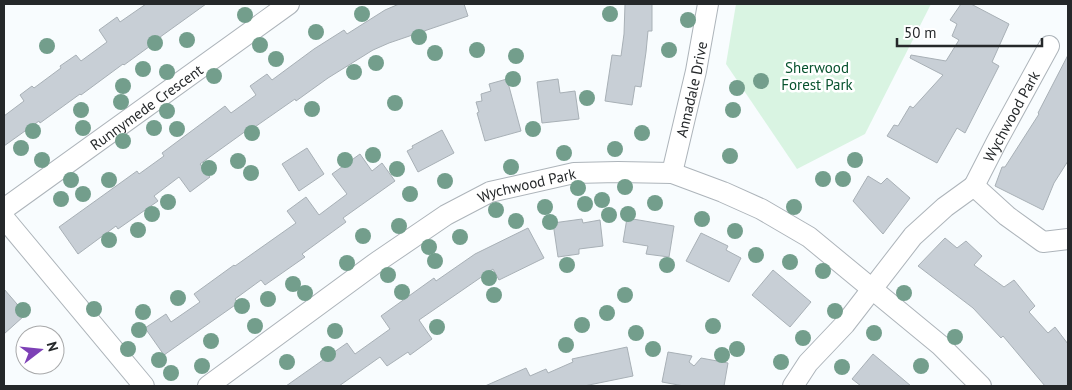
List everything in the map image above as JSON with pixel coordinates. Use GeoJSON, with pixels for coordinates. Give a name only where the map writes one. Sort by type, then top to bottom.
{"type":"FeatureCollection","features":[{"type":"Feature","properties":{"kind":"street","name":"Runnymede Crescent"},"geometry":{"type":"LineString","coordinates":[[4,209],[288,4]]}},
{"type":"Feature","properties":{"kind":"street","name":"Annadale Drive"},"geometry":{"type":"LineString","coordinates":[[672,173],[696,71],[708,4]]}},
{"type":"Feature","properties":{"kind":"street","name":"Wychwood Park"},"geometry":{"type":"LineString","coordinates":[[873,289],[913,236],[974,186],[1049,46]]}},
{"type":"Feature","properties":{"kind":"street","name":"Wychwood Park"},"geometry":{"type":"LineString","coordinates":[[208,386],[385,256],[446,215],[490,192],[574,173],[618,172],[672,173],[738,198],[809,236],[940,345],[981,386]]}},
{"type":"Feature","properties":{"kind":"street"},"geometry":{"type":"LineString","coordinates":[[974,186],[1007,216],[1043,242],[1068,239]]}},
{"type":"Feature","properties":{"kind":"street"},"geometry":{"type":"LineString","coordinates":[[4,218],[144,386]]}},
{"type":"Feature","properties":{"kind":"street"},"geometry":{"type":"LineString","coordinates":[[793,386],[808,363],[845,324],[873,289]]}},
{"type":"Feature","properties":{"kind":"green space","name":"Sherwood Forest Park"},"geometry":{"type":"Polygon","coordinates":[[[736,4],[931,4],[865,134],[797,169],[726,64],[736,4]]]}},
{"type":"Feature","properties":{"kind":"building"},"geometry":{"type":"Polygon","coordinates":[[[146,4],[206,4],[124,65],[4,146],[4,116],[24,101],[20,95],[32,86],[34,88],[76,55],[81,61],[107,42],[99,30],[117,17],[120,22],[146,4]]]}},
{"type":"Feature","properties":{"kind":"building"},"geometry":{"type":"Polygon","coordinates":[[[399,4],[464,4],[468,16],[373,50],[328,78],[296,101],[295,99],[252,129],[250,128],[200,164],[210,177],[190,192],[179,177],[154,196],[158,201],[118,229],[116,226],[78,254],[59,227],[137,171],[139,174],[164,156],[162,153],[225,106],[231,113],[256,95],[250,86],[267,74],[272,80],[314,49],[344,30],[347,34],[385,10],[399,4]]]}},
{"type":"Feature","properties":{"kind":"building"},"geometry":{"type":"Polygon","coordinates":[[[625,4],[652,4],[652,31],[648,31],[641,87],[635,86],[632,105],[605,101],[612,55],[621,56],[625,4]]]}},
{"type":"Feature","properties":{"kind":"building"},"geometry":{"type":"Polygon","coordinates":[[[961,4],[971,4],[1009,24],[992,62],[999,66],[965,133],[957,128],[937,163],[887,136],[894,125],[898,126],[910,106],[913,108],[943,75],[910,58],[911,55],[946,61],[959,40],[952,36],[957,24],[950,20],[961,4]]]}},
{"type":"Feature","properties":{"kind":"building"},"geometry":{"type":"Polygon","coordinates":[[[1068,55],[1068,161],[1054,183],[1043,210],[995,186],[1002,167],[1005,167],[1039,114],[1068,55]]]}},
{"type":"Feature","properties":{"kind":"building"},"geometry":{"type":"Polygon","coordinates":[[[507,79],[521,131],[485,141],[476,102],[482,101],[481,94],[491,91],[489,84],[507,79]]]}},
{"type":"Feature","properties":{"kind":"building"},"geometry":{"type":"Polygon","coordinates":[[[558,79],[560,93],[575,91],[579,119],[542,123],[537,82],[558,79]]]}},
{"type":"Feature","properties":{"kind":"building"},"geometry":{"type":"Polygon","coordinates":[[[442,130],[454,153],[418,172],[407,151],[413,148],[412,146],[442,130]]]}},
{"type":"Feature","properties":{"kind":"building"},"geometry":{"type":"Polygon","coordinates":[[[307,148],[324,174],[299,191],[282,164],[307,148]]]}},
{"type":"Feature","properties":{"kind":"building"},"geometry":{"type":"Polygon","coordinates":[[[360,154],[372,171],[382,163],[395,181],[343,218],[346,222],[302,254],[305,257],[265,285],[261,280],[235,299],[238,303],[164,355],[145,328],[166,314],[171,322],[200,302],[194,294],[296,223],[287,211],[306,197],[319,215],[347,194],[332,174],[360,154]]]}},
{"type":"Feature","properties":{"kind":"building"},"geometry":{"type":"Polygon","coordinates":[[[868,176],[881,184],[887,178],[910,198],[883,234],[853,201],[868,176]]]}},
{"type":"Feature","properties":{"kind":"building"},"geometry":{"type":"Polygon","coordinates":[[[627,218],[674,226],[669,257],[646,254],[648,246],[623,242],[627,218]]]}},
{"type":"Feature","properties":{"kind":"building"},"geometry":{"type":"Polygon","coordinates":[[[582,219],[583,223],[600,220],[603,246],[579,249],[579,254],[558,257],[553,223],[582,219]]]}},
{"type":"Feature","properties":{"kind":"building"},"geometry":{"type":"Polygon","coordinates":[[[528,228],[544,258],[499,280],[493,269],[419,320],[432,339],[410,355],[408,352],[387,366],[380,357],[339,386],[286,386],[347,343],[355,354],[390,329],[381,316],[434,278],[436,281],[475,254],[528,228]]]}},
{"type":"Feature","properties":{"kind":"building"},"geometry":{"type":"Polygon","coordinates":[[[701,233],[728,246],[726,250],[741,258],[729,282],[686,261],[701,233]]]}},
{"type":"Feature","properties":{"kind":"building"},"geometry":{"type":"Polygon","coordinates":[[[945,238],[957,248],[966,241],[982,256],[974,265],[1004,287],[1014,280],[1035,306],[1029,312],[1048,333],[1055,327],[1068,344],[1068,386],[1045,386],[1003,336],[1001,338],[973,308],[918,266],[945,238]]]}},
{"type":"Feature","properties":{"kind":"building"},"geometry":{"type":"Polygon","coordinates":[[[773,270],[811,302],[790,327],[752,295],[773,270]]]}},
{"type":"Feature","properties":{"kind":"building"},"geometry":{"type":"Polygon","coordinates":[[[4,289],[23,311],[21,313],[24,316],[4,334],[4,289]]]}},
{"type":"Feature","properties":{"kind":"building"},"geometry":{"type":"Polygon","coordinates":[[[627,347],[633,376],[584,386],[485,386],[526,368],[530,376],[546,369],[548,373],[573,362],[572,359],[627,347]]]}},
{"type":"Feature","properties":{"kind":"building"},"geometry":{"type":"Polygon","coordinates":[[[668,352],[692,356],[689,362],[694,366],[701,358],[728,363],[724,386],[684,386],[662,382],[668,352]]]}},
{"type":"Feature","properties":{"kind":"building"},"geometry":{"type":"Polygon","coordinates":[[[873,354],[911,386],[861,386],[852,379],[873,354]]]}}]}
